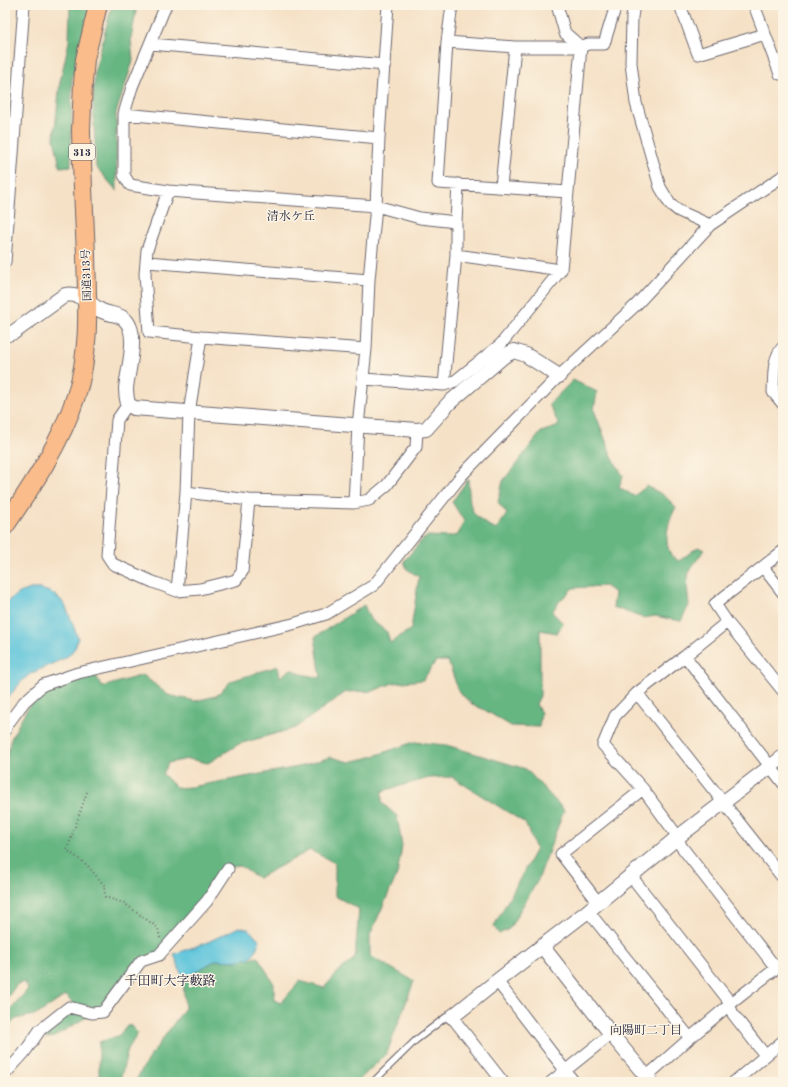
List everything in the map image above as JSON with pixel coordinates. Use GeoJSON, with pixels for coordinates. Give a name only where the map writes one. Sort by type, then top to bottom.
{"type":"FeatureCollection","features":[{"type":"Feature","properties":{"kind":"highway","name":"国道313号"},"geometry":{"type":"LineString","coordinates":[[5,526],[36,478],[53,448],[76,396],[81,375],[87,337],[87,301],[81,108],[85,59],[98,5]]}},
{"type":"Feature","properties":{"kind":"street"},"geometry":{"type":"LineString","coordinates":[[5,262],[10,125],[24,5]]}},
{"type":"Feature","properties":{"kind":"street"},"geometry":{"type":"LineString","coordinates":[[166,5],[132,87],[124,114],[124,175],[130,185],[141,188],[168,191],[376,206],[420,218],[456,222]]}},
{"type":"Feature","properties":{"kind":"street"},"geometry":{"type":"LineString","coordinates":[[354,503],[358,426],[364,379],[369,280],[376,206],[388,5]]}},
{"type":"Feature","properties":{"kind":"street"},"geometry":{"type":"LineString","coordinates":[[452,5],[447,42],[438,183],[568,192]]}},
{"type":"Feature","properties":{"kind":"street"},"geometry":{"type":"LineString","coordinates":[[556,5],[565,33],[581,48]]}},
{"type":"Feature","properties":{"kind":"street"},"geometry":{"type":"LineString","coordinates":[[447,42],[516,47],[581,48],[588,44],[604,44],[616,5]]}},
{"type":"Feature","properties":{"kind":"street"},"geometry":{"type":"LineString","coordinates":[[634,5],[632,17],[631,63],[636,103],[660,187],[670,204],[679,211],[710,225]]}},
{"type":"Feature","properties":{"kind":"street"},"geometry":{"type":"LineString","coordinates":[[680,5],[698,54],[765,34]]}},
{"type":"Feature","properties":{"kind":"street"},"geometry":{"type":"LineString","coordinates":[[754,5],[780,74],[783,74]]}},
{"type":"Feature","properties":{"kind":"street"},"geometry":{"type":"LineString","coordinates":[[151,44],[384,65]]}},
{"type":"Feature","properties":{"kind":"street"},"geometry":{"type":"LineString","coordinates":[[501,187],[516,47]]}},
{"type":"Feature","properties":{"kind":"street"},"geometry":{"type":"LineString","coordinates":[[364,379],[444,385],[455,381],[501,344],[561,270],[581,48]]}},
{"type":"Feature","properties":{"kind":"street"},"geometry":{"type":"LineString","coordinates":[[124,114],[379,138]]}},
{"type":"Feature","properties":{"kind":"street"},"geometry":{"type":"LineString","coordinates":[[5,731],[7,725],[24,702],[43,685],[78,673],[293,624],[326,614],[374,586],[461,476],[559,376],[637,304],[710,225],[783,176]]}},
{"type":"Feature","properties":{"kind":"street"},"geometry":{"type":"LineString","coordinates":[[444,385],[456,255],[458,184]]}},
{"type":"Feature","properties":{"kind":"street"},"geometry":{"type":"LineString","coordinates":[[168,191],[147,250],[145,274],[149,332],[366,349]]}},
{"type":"Feature","properties":{"kind":"street"},"geometry":{"type":"LineString","coordinates":[[456,255],[561,270]]}},
{"type":"Feature","properties":{"kind":"street"},"geometry":{"type":"LineString","coordinates":[[147,262],[369,280]]}},
{"type":"Feature","properties":{"kind":"street"},"geometry":{"type":"LineString","coordinates":[[5,335],[14,332],[65,295],[72,293],[78,295],[101,310],[124,319],[131,330],[133,344],[126,391],[128,404],[117,420],[107,555],[113,564],[177,591],[200,589],[236,580],[242,572],[249,500]]}},
{"type":"Feature","properties":{"kind":"street"},"geometry":{"type":"LineString","coordinates":[[177,591],[186,492],[189,413],[201,337]]}},
{"type":"Feature","properties":{"kind":"street"},"geometry":{"type":"LineString","coordinates":[[783,347],[778,352],[775,366],[773,392],[783,404]]}},
{"type":"Feature","properties":{"kind":"street"},"geometry":{"type":"LineString","coordinates":[[128,404],[134,408],[189,413],[417,430],[426,429],[449,403],[504,356],[514,351],[526,355],[559,376]]}},
{"type":"Feature","properties":{"kind":"street"},"geometry":{"type":"LineString","coordinates":[[186,492],[249,500],[354,503],[369,500],[387,486],[416,447],[417,430]]}},
{"type":"Feature","properties":{"kind":"street"},"geometry":{"type":"LineString","coordinates":[[783,551],[715,604],[727,622],[783,692]]}},
{"type":"Feature","properties":{"kind":"street"},"geometry":{"type":"LineString","coordinates":[[762,567],[783,593]]}},
{"type":"Feature","properties":{"kind":"street"},"geometry":{"type":"LineString","coordinates":[[542,946],[611,1034],[649,1079],[690,1038],[729,1005],[780,966],[681,846],[678,837],[643,789],[603,745],[615,716],[637,693],[686,656],[727,622]]}},
{"type":"Feature","properties":{"kind":"street"},"geometry":{"type":"LineString","coordinates":[[686,656],[783,783]]}},
{"type":"Feature","properties":{"kind":"street"},"geometry":{"type":"LineString","coordinates":[[637,693],[783,878]]}},
{"type":"Feature","properties":{"kind":"street"},"geometry":{"type":"LineString","coordinates":[[503,1082],[452,1017],[497,980],[631,876],[678,837],[783,757]]}},
{"type":"Feature","properties":{"kind":"street"},"geometry":{"type":"LineString","coordinates":[[643,789],[560,854],[593,906],[690,1038]]}},
{"type":"Feature","properties":{"kind":"street"},"geometry":{"type":"LineString","coordinates":[[5,1074],[24,1053],[40,1030],[69,1008],[92,1013],[103,1012],[141,961],[159,955],[207,901],[228,869]]}},
{"type":"Feature","properties":{"kind":"street"},"geometry":{"type":"LineString","coordinates":[[631,876],[726,997],[733,1014],[765,1055]]}},
{"type":"Feature","properties":{"kind":"street"},"geometry":{"type":"LineString","coordinates":[[497,980],[574,1082]]}},
{"type":"Feature","properties":{"kind":"street"},"geometry":{"type":"LineString","coordinates":[[551,1082],[611,1034]]}},
{"type":"Feature","properties":{"kind":"street"},"geometry":{"type":"LineString","coordinates":[[740,1080],[765,1055],[783,1041]]}},
{"type":"Feature","properties":{"kind":"lane"},"geometry":{"type":"LineString","coordinates":[[373,1082],[416,1040],[446,1017],[452,1017]]}},
{"type":"Feature","properties":{"kind":"path"},"geometry":{"type":"LineString","coordinates":[[87,792],[67,850],[87,865],[104,886],[105,897],[124,903],[158,928],[163,950]]}},
{"type":"Feature","properties":{"kind":"green space"},"geometry":{"type":"Polygon","coordinates":[[[70,5],[92,5],[79,57],[72,77],[71,166],[60,167],[54,138],[60,82],[69,41],[70,5]]]}},
{"type":"Feature","properties":{"kind":"green space"},"geometry":{"type":"Polygon","coordinates":[[[112,5],[137,5],[131,39],[133,61],[116,113],[117,191],[96,167],[93,102],[95,70],[112,5]]]}},
{"type":"Feature","properties":{"kind":"green space"},"geometry":{"type":"Polygon","coordinates":[[[573,380],[597,392],[594,410],[612,457],[623,476],[619,487],[634,496],[647,486],[665,496],[676,507],[669,523],[667,535],[668,547],[671,555],[679,561],[698,547],[704,550],[689,571],[687,587],[689,605],[681,621],[655,616],[643,618],[613,607],[615,593],[605,586],[573,588],[559,602],[552,612],[563,623],[557,633],[540,630],[540,696],[536,704],[541,713],[539,727],[511,726],[483,709],[473,705],[459,692],[448,661],[436,661],[423,680],[393,683],[373,691],[346,692],[295,728],[239,744],[208,763],[188,759],[168,763],[163,774],[177,788],[191,787],[298,767],[331,757],[349,762],[371,757],[414,742],[446,745],[526,769],[564,810],[538,880],[509,929],[499,934],[494,926],[536,849],[525,823],[452,777],[429,778],[382,791],[382,803],[397,816],[402,846],[397,875],[370,935],[370,956],[414,981],[387,1053],[357,1082],[135,1082],[148,1059],[185,1008],[183,979],[216,960],[236,961],[258,957],[274,984],[274,1000],[281,1003],[300,981],[324,988],[338,972],[355,958],[359,909],[335,896],[335,863],[310,850],[258,878],[240,866],[224,868],[205,899],[158,953],[146,957],[105,1008],[75,1007],[66,995],[38,1014],[16,1019],[5,1030],[5,1017],[28,989],[25,982],[17,984],[5,1001],[5,762],[11,739],[22,717],[33,700],[55,686],[96,676],[102,687],[143,675],[168,695],[195,701],[216,696],[231,681],[278,666],[280,677],[291,669],[301,674],[321,678],[315,637],[364,605],[370,619],[387,632],[390,643],[411,629],[419,577],[407,569],[404,561],[422,540],[428,536],[448,537],[458,535],[464,521],[452,502],[468,479],[472,510],[480,519],[496,530],[507,514],[498,502],[503,481],[541,432],[559,425],[549,404],[573,380]]]}},
{"type":"Feature","properties":{"kind":"green space"},"geometry":{"type":"Polygon","coordinates":[[[70,1012],[88,1016],[54,1037],[45,1038],[44,1031],[70,1012]]]}},
{"type":"Feature","properties":{"kind":"green space"},"geometry":{"type":"Polygon","coordinates":[[[129,1024],[138,1033],[128,1049],[120,1081],[99,1082],[99,1042],[118,1036],[129,1024]]]}},
{"type":"Feature","properties":{"kind":"water"},"geometry":{"type":"Polygon","coordinates":[[[41,589],[52,593],[61,600],[66,607],[78,638],[75,648],[67,657],[30,674],[5,701],[5,604],[23,591],[41,589]]]}},
{"type":"Feature","properties":{"kind":"water"},"geometry":{"type":"Polygon","coordinates":[[[239,927],[248,929],[260,940],[255,952],[250,958],[236,961],[216,960],[183,979],[174,954],[208,942],[239,927]]]}},
{"type":"Feature","properties":{"kind":"district","name":"清水ケ丘"},"geometry":{"type":"Point","coordinates":[291,216]}},
{"type":"Feature","properties":{"kind":"district","name":"千田町大字藪路"},"geometry":{"type":"Point","coordinates":[170,980]}},
{"type":"Feature","properties":{"kind":"district","name":"向陽町二丁目"},"geometry":{"type":"Point","coordinates":[646,1030]}}]}
